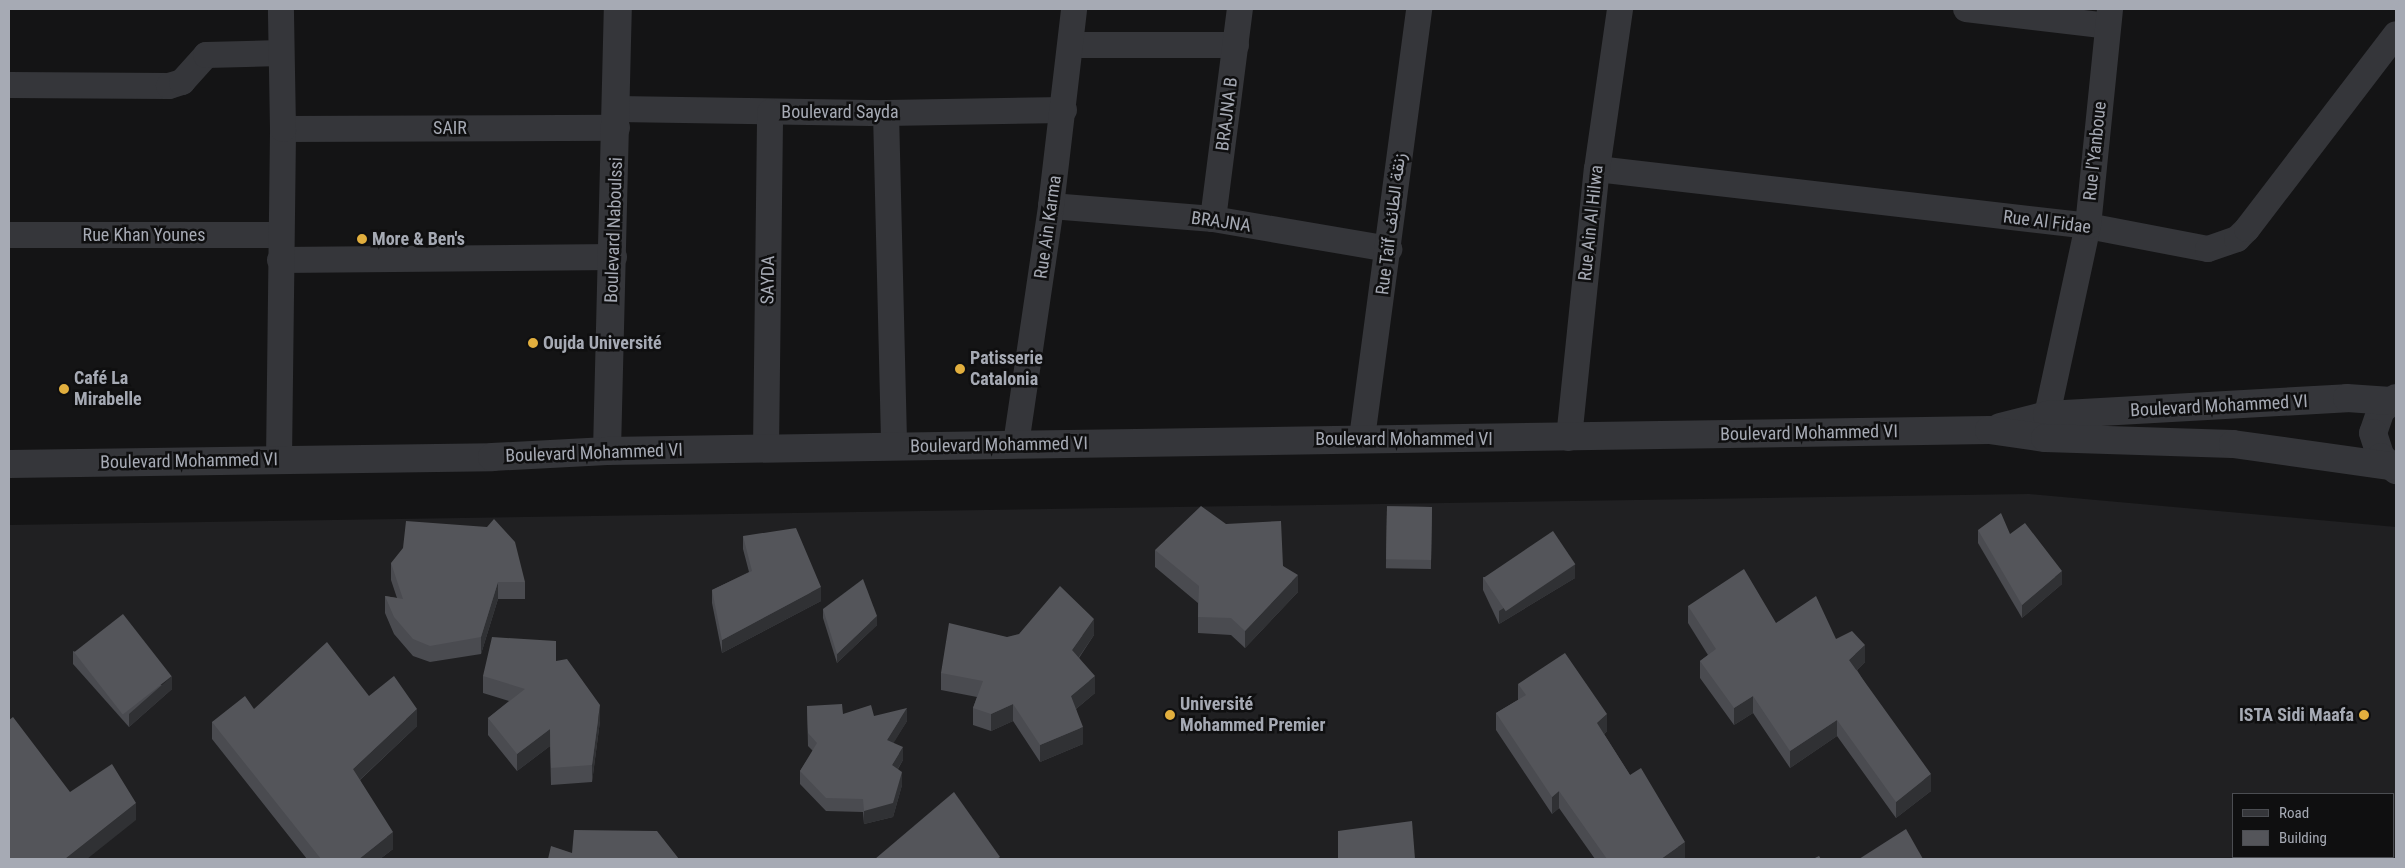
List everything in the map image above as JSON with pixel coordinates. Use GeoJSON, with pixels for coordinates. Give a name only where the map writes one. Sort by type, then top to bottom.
{"type":"FeatureCollection","features":[{"type":"Feature","properties":{"kind":"street"},"geometry":{"type":"LineString","coordinates":[[279,460],[280,247],[283,129],[281,9]]}},
{"type":"Feature","properties":{"kind":"street","name":"Boulevard Naboulssi"},"geometry":{"type":"LineString","coordinates":[[607,451],[614,257],[618,9]]}},
{"type":"Feature","properties":{"kind":"street","name":"Rue Ain Karma"},"geometry":{"type":"LineString","coordinates":[[1016,444],[1064,110],[1072,45],[1074,9]]}},
{"type":"Feature","properties":{"kind":"street","name":"BRAJNA B"},"geometry":{"type":"LineString","coordinates":[[1213,219],[1240,9]]}},
{"type":"Feature","properties":{"kind":"street","name":"Rue Taïf زنقة الطائف"},"geometry":{"type":"LineString","coordinates":[[1362,438],[1389,249],[1419,9]]}},
{"type":"Feature","properties":{"kind":"street","name":"Rue Ain Al Hilwa"},"geometry":{"type":"LineString","coordinates":[[1569,438],[1597,169],[1620,9]]}},
{"type":"Feature","properties":{"kind":"street"},"geometry":{"type":"LineString","coordinates":[[1966,9],[2109,17]]}},
{"type":"Feature","properties":{"kind":"street","name":"Rue l’Yanboue"},"geometry":{"type":"LineString","coordinates":[[2046,427],[2088,226],[2109,17]]}},
{"type":"Feature","properties":{"kind":"street","name":"Rue Al Fidae"},"geometry":{"type":"LineString","coordinates":[[1597,169],[2088,226],[2208,249],[2237,240],[2396,34]]}},
{"type":"Feature","properties":{"kind":"street"},"geometry":{"type":"LineString","coordinates":[[1072,45],[1236,45]]}},
{"type":"Feature","properties":{"kind":"street"},"geometry":{"type":"LineString","coordinates":[[9,85],[169,86],[182,82],[206,55],[281,53]]}},
{"type":"Feature","properties":{"kind":"street","name":"Boulevard Sayda"},"geometry":{"type":"LineString","coordinates":[[617,118],[770,112],[1064,110]]}},
{"type":"Feature","properties":{"kind":"street","name":"SAYDA"},"geometry":{"type":"LineString","coordinates":[[766,449],[770,112]]}},
{"type":"Feature","properties":{"kind":"street"},"geometry":{"type":"LineString","coordinates":[[886,112],[894,446]]}},
{"type":"Feature","properties":{"kind":"street","name":"SAIR"},"geometry":{"type":"LineString","coordinates":[[283,129],[617,118]]}},
{"type":"Feature","properties":{"kind":"street","name":"BRAJNA"},"geometry":{"type":"LineString","coordinates":[[1051,206],[1213,219],[1389,249]]}},
{"type":"Feature","properties":{"kind":"street","name":"Rue Khan Younes"},"geometry":{"type":"LineString","coordinates":[[9,235],[280,247],[614,257]]}},
{"type":"Feature","properties":{"kind":"street","name":"Boulevard Mohammed VI"},"geometry":{"type":"LineString","coordinates":[[9,464],[492,457],[607,451],[894,446],[1362,438],[1569,438],[1989,430],[2046,427],[2346,398],[2394,399]]}},
{"type":"Feature","properties":{"kind":"street"},"geometry":{"type":"LineString","coordinates":[[2393,468],[2375,446],[2373,433],[2381,410],[2394,399]]}},
{"type":"Feature","properties":{"kind":"street","name":"Boulevard Mohammed VI"},"geometry":{"type":"LineString","coordinates":[[2046,427],[2233,444],[2393,468]]}},
{"type":"Feature","properties":{"kind":"shaded area","name":"Université Mohammed Premier"},"geometry":{"type":"Polygon","coordinates":[[[2029,494],[2396,527],[2396,859],[9,859],[9,525],[2029,494]]]}},
{"type":"Feature","properties":{"kind":"building"},"geometry":{"type":"Polygon","coordinates":[[[1201,506],[1226,524],[1281,521],[1283,566],[1298,575],[1245,631],[1231,618],[1198,617],[1199,586],[1155,550],[1201,506]]]}},
{"type":"Feature","properties":{"kind":"building"},"geometry":{"type":"Polygon","coordinates":[[[1387,506],[1432,507],[1431,560],[1386,559],[1387,506]]]}},
{"type":"Feature","properties":{"kind":"building"},"geometry":{"type":"Polygon","coordinates":[[[2001,513],[2010,534],[2025,523],[2062,571],[2022,605],[1978,530],[2001,513]]]}},
{"type":"Feature","properties":{"kind":"building"},"geometry":{"type":"Polygon","coordinates":[[[494,519],[515,542],[525,582],[498,582],[481,637],[430,646],[413,639],[394,617],[385,596],[403,599],[391,563],[403,548],[406,521],[487,527],[494,519]]]}},
{"type":"Feature","properties":{"kind":"building"},"geometry":{"type":"Polygon","coordinates":[[[796,528],[821,587],[722,640],[712,590],[752,571],[743,536],[796,528]]]}},
{"type":"Feature","properties":{"kind":"building"},"geometry":{"type":"Polygon","coordinates":[[[1553,531],[1575,564],[1506,611],[1483,578],[1553,531]]]}},
{"type":"Feature","properties":{"kind":"building"},"geometry":{"type":"Polygon","coordinates":[[[1744,569],[1776,623],[1816,596],[1836,639],[1852,631],[1865,645],[1849,660],[1931,774],[1896,802],[1837,720],[1790,751],[1753,696],[1734,708],[1700,661],[1716,649],[1688,606],[1744,569]]]}},
{"type":"Feature","properties":{"kind":"building"},"geometry":{"type":"Polygon","coordinates":[[[863,579],[877,616],[837,654],[823,609],[863,579]]]}},
{"type":"Feature","properties":{"kind":"building"},"geometry":{"type":"Polygon","coordinates":[[[1060,586],[1094,619],[1072,650],[1095,676],[1071,696],[1083,727],[1040,745],[1013,704],[991,714],[973,708],[983,681],[941,673],[949,623],[1007,637],[1019,634],[1060,586]]]}},
{"type":"Feature","properties":{"kind":"building"},"geometry":{"type":"Polygon","coordinates":[[[123,614],[172,676],[123,714],[74,652],[123,614]]]}},
{"type":"Feature","properties":{"kind":"building"},"geometry":{"type":"Polygon","coordinates":[[[492,637],[556,641],[556,661],[567,659],[600,705],[592,765],[551,768],[550,729],[517,754],[488,718],[525,689],[483,676],[492,637]]]}},
{"type":"Feature","properties":{"kind":"building"},"geometry":{"type":"Polygon","coordinates":[[[327,642],[369,696],[394,676],[417,709],[353,769],[393,832],[359,859],[321,859],[212,722],[245,696],[254,709],[327,642]]]}},
{"type":"Feature","properties":{"kind":"building"},"geometry":{"type":"Polygon","coordinates":[[[1565,653],[1607,714],[1597,723],[1630,775],[1641,768],[1685,842],[1661,859],[1607,859],[1559,791],[1552,797],[1496,713],[1526,695],[1518,684],[1565,653]]]}},
{"type":"Feature","properties":{"kind":"building"},"geometry":{"type":"Polygon","coordinates":[[[842,704],[843,714],[871,705],[874,716],[907,708],[887,740],[903,747],[892,765],[902,772],[893,803],[864,811],[863,799],[826,798],[800,771],[817,743],[808,733],[807,706],[842,704]]]}},
{"type":"Feature","properties":{"kind":"building"},"geometry":{"type":"Polygon","coordinates":[[[13,717],[70,792],[112,764],[136,803],[65,859],[9,859],[9,720],[13,717]]]}},
{"type":"Feature","properties":{"kind":"building"},"geometry":{"type":"Polygon","coordinates":[[[954,792],[1000,857],[997,859],[875,859],[954,792]]]}},
{"type":"Feature","properties":{"kind":"building"},"geometry":{"type":"Polygon","coordinates":[[[1412,821],[1415,859],[1338,859],[1338,831],[1412,821]]]}},
{"type":"Feature","properties":{"kind":"building"},"geometry":{"type":"Polygon","coordinates":[[[1906,829],[1923,859],[1859,859],[1906,829]]]}},
{"type":"Feature","properties":{"kind":"building"},"geometry":{"type":"Polygon","coordinates":[[[574,830],[657,831],[679,859],[548,859],[551,846],[572,853],[574,830]]]}},
{"type":"Feature","properties":{"kind":"place","name":"More & Ben's"},"geometry":{"type":"Point","coordinates":[362,239]}},
{"type":"Feature","properties":{"kind":"place","name":"Oujda Université"},"geometry":{"type":"Point","coordinates":[533,343]}},
{"type":"Feature","properties":{"kind":"place","name":"Patisserie Catalonia"},"geometry":{"type":"Point","coordinates":[960,369]}},
{"type":"Feature","properties":{"kind":"place","name":"Café La Mirabelle"},"geometry":{"type":"Point","coordinates":[64,389]}},
{"type":"Feature","properties":{"kind":"place","name":"Université Mohammed Premier"},"geometry":{"type":"Point","coordinates":[1170,715]}},
{"type":"Feature","properties":{"kind":"place","name":"ISTA Sidi Maafa"},"geometry":{"type":"Point","coordinates":[2364,715]}}]}
